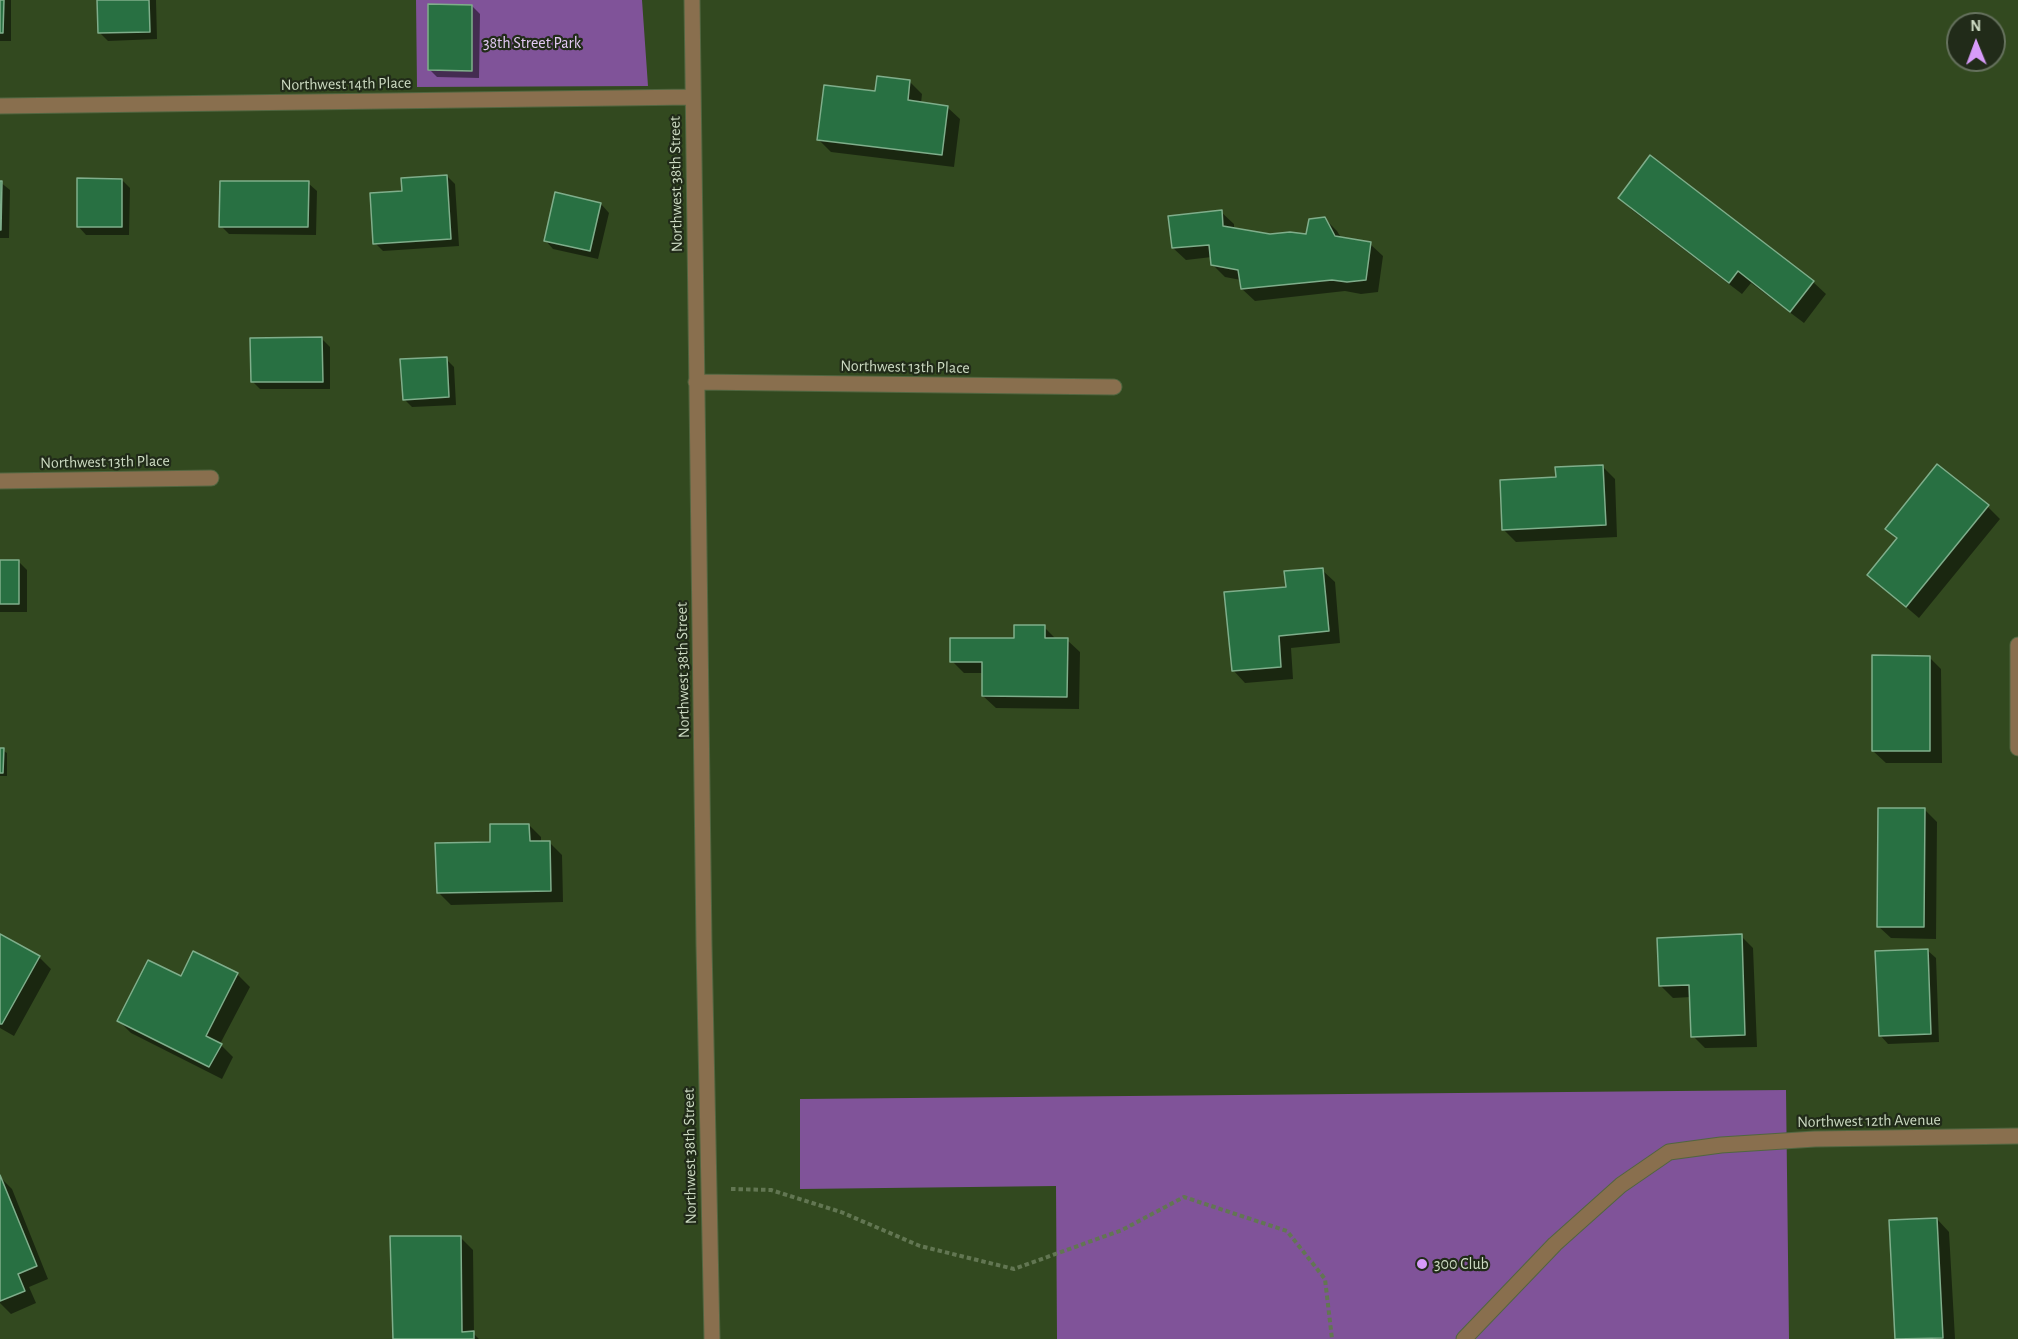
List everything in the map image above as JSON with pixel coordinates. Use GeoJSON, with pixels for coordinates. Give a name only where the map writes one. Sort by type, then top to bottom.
{"type":"FeatureCollection","features":[{"type":"Feature","properties":{"kind":"street","name":"Northwest 38th Street"},"geometry":{"type":"LineString","coordinates":[[692,0],[704,944],[712,1339]]}},
{"type":"Feature","properties":{"kind":"street","name":"Northwest 14th Place"},"geometry":{"type":"LineString","coordinates":[[0,106],[693,97]]}},
{"type":"Feature","properties":{"kind":"street","name":"Northwest 13th Place"},"geometry":{"type":"LineString","coordinates":[[696,382],[1114,387]]}},
{"type":"Feature","properties":{"kind":"street","name":"Northwest 13th Place"},"geometry":{"type":"LineString","coordinates":[[0,481],[211,478]]}},
{"type":"Feature","properties":{"kind":"street"},"geometry":{"type":"LineString","coordinates":[[2018,645],[2018,748]]}},
{"type":"Feature","properties":{"kind":"street","name":"Northwest 12th Avenue"},"geometry":{"type":"LineString","coordinates":[[1464,1339],[1555,1244],[1621,1185],[1669,1152],[1721,1145],[1815,1139],[2018,1136]]}},
{"type":"Feature","properties":{"kind":"path"},"geometry":{"type":"LineString","coordinates":[[709,1188],[771,1190],[841,1212],[920,1246],[1014,1269],[1122,1230],[1184,1197],[1287,1231],[1325,1279],[1332,1339]]}},
{"type":"Feature","properties":{"kind":"green space","name":"38th Street Park"},"geometry":{"type":"Polygon","coordinates":[[[416,0],[642,0],[648,86],[417,87],[416,0]]]}},
{"type":"Feature","properties":{"kind":"green space","name":"300 Club"},"geometry":{"type":"Polygon","coordinates":[[[1786,1090],[1789,1339],[1057,1339],[1056,1186],[800,1189],[800,1099],[1786,1090]]]}},
{"type":"Feature","properties":{"kind":"building"},"geometry":{"type":"Polygon","coordinates":[[[0,0],[4,0],[3,33],[0,33],[0,0]]]}},
{"type":"Feature","properties":{"kind":"building"},"geometry":{"type":"Polygon","coordinates":[[[97,0],[149,0],[150,32],[98,33],[97,0]]]}},
{"type":"Feature","properties":{"kind":"building"},"geometry":{"type":"Polygon","coordinates":[[[428,4],[472,5],[472,71],[428,70],[428,4]]]}},
{"type":"Feature","properties":{"kind":"building"},"geometry":{"type":"Polygon","coordinates":[[[877,76],[910,80],[908,100],[948,106],[942,155],[817,140],[824,85],[875,91],[877,76]]]}},
{"type":"Feature","properties":{"kind":"building"},"geometry":{"type":"Polygon","coordinates":[[[1650,155],[1814,281],[1790,312],[1738,271],[1729,283],[1618,198],[1650,155]]]}},
{"type":"Feature","properties":{"kind":"building"},"geometry":{"type":"Polygon","coordinates":[[[447,175],[451,239],[373,244],[370,193],[402,191],[401,178],[447,175]]]}},
{"type":"Feature","properties":{"kind":"building"},"geometry":{"type":"Polygon","coordinates":[[[77,178],[122,179],[122,227],[77,227],[77,178]]]}},
{"type":"Feature","properties":{"kind":"building"},"geometry":{"type":"Polygon","coordinates":[[[0,181],[2,181],[1,230],[0,230],[0,181]]]}},
{"type":"Feature","properties":{"kind":"building"},"geometry":{"type":"Polygon","coordinates":[[[220,181],[309,181],[308,227],[219,227],[220,181]]]}},
{"type":"Feature","properties":{"kind":"building"},"geometry":{"type":"Polygon","coordinates":[[[555,192],[601,203],[590,251],[544,241],[555,192]]]}},
{"type":"Feature","properties":{"kind":"building"},"geometry":{"type":"Polygon","coordinates":[[[1222,210],[1223,226],[1270,234],[1290,232],[1306,234],[1309,219],[1325,217],[1335,236],[1371,242],[1366,280],[1347,282],[1332,280],[1241,289],[1238,270],[1211,265],[1209,245],[1172,248],[1168,216],[1222,210]]]}},
{"type":"Feature","properties":{"kind":"building"},"geometry":{"type":"Polygon","coordinates":[[[322,337],[323,382],[251,382],[250,338],[322,337]]]}},
{"type":"Feature","properties":{"kind":"building"},"geometry":{"type":"Polygon","coordinates":[[[447,357],[449,397],[403,400],[400,359],[447,357]]]}},
{"type":"Feature","properties":{"kind":"building"},"geometry":{"type":"Polygon","coordinates":[[[1937,464],[1989,505],[1906,607],[1867,575],[1897,538],[1885,529],[1937,464]]]}},
{"type":"Feature","properties":{"kind":"building"},"geometry":{"type":"Polygon","coordinates":[[[1603,465],[1606,525],[1502,530],[1500,480],[1556,477],[1555,467],[1603,465]]]}},
{"type":"Feature","properties":{"kind":"building"},"geometry":{"type":"Polygon","coordinates":[[[0,560],[19,560],[19,604],[0,604],[0,560]]]}},
{"type":"Feature","properties":{"kind":"building"},"geometry":{"type":"Polygon","coordinates":[[[1323,568],[1329,631],[1279,636],[1281,667],[1232,671],[1224,592],[1286,587],[1284,571],[1323,568]]]}},
{"type":"Feature","properties":{"kind":"building"},"geometry":{"type":"Polygon","coordinates":[[[1014,625],[1045,625],[1045,638],[1068,638],[1067,697],[982,696],[982,662],[950,662],[950,638],[1014,638],[1014,625]]]}},
{"type":"Feature","properties":{"kind":"building"},"geometry":{"type":"Polygon","coordinates":[[[1872,655],[1930,656],[1930,751],[1872,751],[1872,655]]]}},
{"type":"Feature","properties":{"kind":"building"},"geometry":{"type":"Polygon","coordinates":[[[0,748],[4,748],[3,773],[0,773],[0,748]]]}},
{"type":"Feature","properties":{"kind":"building"},"geometry":{"type":"Polygon","coordinates":[[[1878,808],[1925,808],[1924,927],[1877,927],[1878,808]]]}},
{"type":"Feature","properties":{"kind":"building"},"geometry":{"type":"Polygon","coordinates":[[[490,824],[529,824],[530,841],[550,841],[551,891],[437,893],[435,843],[490,842],[490,824]]]}},
{"type":"Feature","properties":{"kind":"building"},"geometry":{"type":"Polygon","coordinates":[[[0,934],[40,956],[2,1024],[0,1024],[0,934]]]}},
{"type":"Feature","properties":{"kind":"building"},"geometry":{"type":"Polygon","coordinates":[[[1742,934],[1745,1035],[1691,1037],[1689,985],[1659,986],[1657,938],[1742,934]]]}},
{"type":"Feature","properties":{"kind":"building"},"geometry":{"type":"Polygon","coordinates":[[[1928,949],[1931,1034],[1879,1036],[1875,951],[1928,949]]]}},
{"type":"Feature","properties":{"kind":"building"},"geometry":{"type":"Polygon","coordinates":[[[193,951],[238,973],[206,1036],[222,1044],[209,1067],[117,1021],[148,960],[181,976],[193,951]]]}},
{"type":"Feature","properties":{"kind":"building"},"geometry":{"type":"Polygon","coordinates":[[[0,1175],[37,1266],[18,1274],[25,1291],[0,1301],[0,1175]]]}},
{"type":"Feature","properties":{"kind":"building"},"geometry":{"type":"Polygon","coordinates":[[[1937,1218],[1943,1338],[1895,1339],[1889,1220],[1937,1218]]]}},
{"type":"Feature","properties":{"kind":"building"},"geometry":{"type":"Polygon","coordinates":[[[390,1236],[461,1236],[462,1332],[474,1331],[474,1339],[393,1339],[390,1236]]]}},
{"type":"Feature","properties":{"kind":"place","name":"300 Club"},"geometry":{"type":"Point","coordinates":[1422,1264]}}]}
